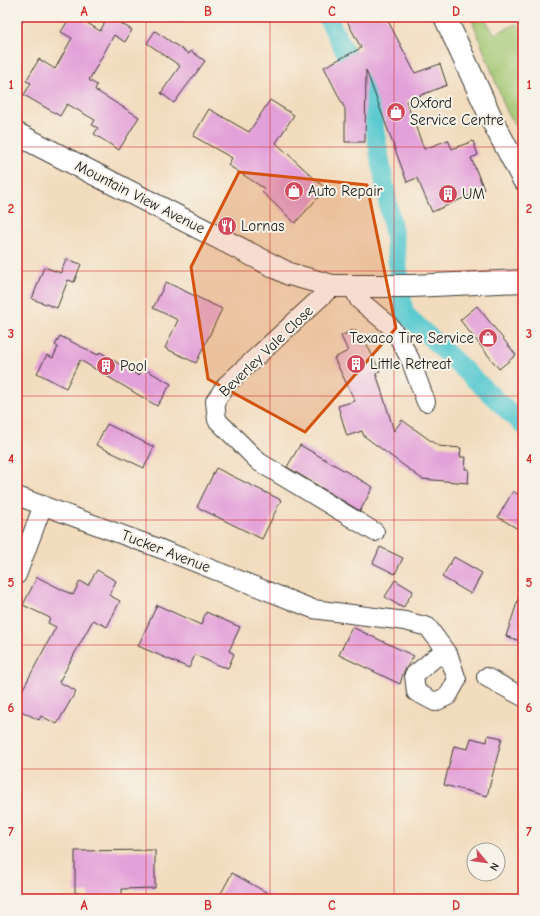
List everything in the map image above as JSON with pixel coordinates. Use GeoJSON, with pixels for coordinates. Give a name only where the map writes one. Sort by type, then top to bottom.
{"type":"FeatureCollection","features":[{"type":"Feature","properties":{"kind":"main road"},"geometry":{"type":"LineString","coordinates":[[445,17],[493,122],[523,178]]}},
{"type":"Feature","properties":{"kind":"main road","name":"Mountain View Avenue"},"geometry":{"type":"LineString","coordinates":[[17,134],[289,274],[343,286],[412,286],[523,281]]}},
{"type":"Feature","properties":{"kind":"street"},"geometry":{"type":"LineString","coordinates":[[343,286],[388,325],[400,340],[410,359],[426,402]]}},
{"type":"Feature","properties":{"kind":"street","name":"Beverley Vale Close"},"geometry":{"type":"LineString","coordinates":[[343,286],[227,384],[215,401],[216,420],[259,462],[375,532]]}},
{"type":"Feature","properties":{"kind":"street","name":"Tucker Avenue"},"geometry":{"type":"LineString","coordinates":[[17,496],[313,609],[405,621],[428,627],[449,656]]}},
{"type":"Feature","properties":{"kind":"street"},"geometry":{"type":"LineString","coordinates":[[17,575],[43,505]]}},
{"type":"Feature","properties":{"kind":"street"},"geometry":{"type":"LineString","coordinates":[[486,676],[523,697]]}},
{"type":"Feature","properties":{"kind":"highlighted area"},"geometry":{"type":"Polygon","coordinates":[[[239,172],[367,185],[396,328],[305,432],[208,379],[191,267],[239,172]]]}},
{"type":"Feature","properties":{"kind":"green space"},"geometry":{"type":"Polygon","coordinates":[[[471,17],[483,17],[495,34],[516,24],[523,30],[523,137],[507,112],[471,17]]]}},
{"type":"Feature","properties":{"kind":"building"},"geometry":{"type":"Polygon","coordinates":[[[70,17],[78,17],[100,31],[108,17],[110,17],[132,30],[125,42],[114,35],[89,80],[97,85],[95,90],[139,117],[119,150],[94,134],[98,128],[92,125],[95,120],[67,104],[60,116],[24,95],[31,83],[26,81],[39,59],[55,69],[72,38],[61,32],[70,17]]]}},
{"type":"Feature","properties":{"kind":"building"},"geometry":{"type":"Polygon","coordinates":[[[345,17],[386,17],[415,73],[440,64],[447,85],[406,101],[424,149],[448,140],[452,149],[473,141],[478,155],[471,158],[484,189],[432,212],[417,178],[407,182],[366,70],[365,142],[345,142],[345,109],[324,67],[361,48],[345,17]]]}},
{"type":"Feature","properties":{"kind":"building"},"geometry":{"type":"Polygon","coordinates":[[[155,31],[189,54],[191,51],[205,61],[174,103],[161,93],[180,66],[147,43],[155,31]]]}},
{"type":"Feature","properties":{"kind":"building"},"geometry":{"type":"Polygon","coordinates":[[[270,100],[294,115],[276,143],[326,189],[295,223],[262,192],[265,189],[228,165],[232,158],[193,136],[209,109],[249,132],[270,100]]]}},
{"type":"Feature","properties":{"kind":"building"},"geometry":{"type":"Polygon","coordinates":[[[66,259],[81,264],[74,282],[68,280],[57,308],[32,299],[44,267],[61,273],[66,259]]]}},
{"type":"Feature","properties":{"kind":"building"},"geometry":{"type":"Polygon","coordinates":[[[166,282],[222,309],[196,363],[165,348],[178,320],[153,308],[166,282]]]}},
{"type":"Feature","properties":{"kind":"building","name":"Texaco Tire Service"},"geometry":{"type":"Polygon","coordinates":[[[477,306],[516,355],[499,369],[460,320],[477,306]]]}},
{"type":"Feature","properties":{"kind":"building"},"geometry":{"type":"Polygon","coordinates":[[[355,329],[363,345],[366,343],[380,371],[376,373],[394,431],[402,420],[438,446],[461,448],[460,457],[466,457],[465,469],[469,469],[468,483],[422,479],[364,436],[362,431],[347,436],[338,406],[355,401],[334,358],[348,351],[341,336],[355,329]]]}},
{"type":"Feature","properties":{"kind":"building"},"geometry":{"type":"Polygon","coordinates":[[[60,336],[98,355],[100,352],[139,376],[143,368],[171,384],[157,406],[80,360],[66,388],[37,373],[47,355],[53,358],[58,347],[55,345],[60,336]]]}},
{"type":"Feature","properties":{"kind":"building"},"geometry":{"type":"Polygon","coordinates":[[[107,424],[154,447],[144,468],[96,445],[107,424]]]}},
{"type":"Feature","properties":{"kind":"building"},"geometry":{"type":"Polygon","coordinates":[[[300,445],[373,487],[360,511],[287,467],[300,445]]]}},
{"type":"Feature","properties":{"kind":"building"},"geometry":{"type":"Polygon","coordinates":[[[216,468],[281,500],[262,539],[197,507],[216,468]]]}},
{"type":"Feature","properties":{"kind":"building"},"geometry":{"type":"Polygon","coordinates":[[[513,491],[523,498],[523,532],[498,517],[513,491]]]}},
{"type":"Feature","properties":{"kind":"building"},"geometry":{"type":"Polygon","coordinates":[[[380,547],[403,558],[395,574],[373,563],[380,547]]]}},
{"type":"Feature","properties":{"kind":"building"},"geometry":{"type":"Polygon","coordinates":[[[454,557],[482,573],[471,594],[442,577],[454,557]]]}},
{"type":"Feature","properties":{"kind":"building"},"geometry":{"type":"Polygon","coordinates":[[[97,570],[116,581],[109,595],[120,601],[107,627],[93,620],[59,682],[76,691],[57,724],[41,716],[39,720],[17,709],[17,700],[56,627],[48,623],[50,618],[23,605],[37,577],[73,595],[80,581],[88,585],[97,570]]]}},
{"type":"Feature","properties":{"kind":"building"},"geometry":{"type":"Polygon","coordinates":[[[395,580],[413,591],[403,608],[385,597],[395,580]]]}},
{"type":"Feature","properties":{"kind":"building"},"geometry":{"type":"Polygon","coordinates":[[[520,594],[523,594],[523,642],[506,636],[520,594]]]}},
{"type":"Feature","properties":{"kind":"building"},"geometry":{"type":"Polygon","coordinates":[[[157,605],[201,625],[206,612],[240,627],[229,651],[234,654],[228,668],[222,667],[195,655],[189,668],[138,646],[157,605]]]}},
{"type":"Feature","properties":{"kind":"building"},"geometry":{"type":"Polygon","coordinates":[[[352,627],[414,656],[404,671],[400,684],[339,655],[352,627]]]}},
{"type":"Feature","properties":{"kind":"building"},"geometry":{"type":"Polygon","coordinates":[[[488,735],[502,738],[487,796],[444,785],[454,746],[468,749],[471,738],[487,742],[488,735]]]}},
{"type":"Feature","properties":{"kind":"building"},"geometry":{"type":"Polygon","coordinates":[[[155,850],[155,888],[122,889],[122,899],[89,899],[89,893],[75,893],[75,851],[155,850]]]}},
{"type":"Feature","properties":{"kind":"building"},"geometry":{"type":"Polygon","coordinates":[[[232,873],[278,899],[218,899],[232,873]]]}},
{"type":"Feature","properties":{"kind":"waterway"},"geometry":{"type":"LineString","coordinates":[[327,17],[369,98],[394,236],[404,313],[523,425]]}},
{"type":"Feature","properties":{"kind":"place","name":"Oxford Service Centre"},"geometry":{"type":"Point","coordinates":[396,112]}},
{"type":"Feature","properties":{"kind":"place","name":"Auto Repair"},"geometry":{"type":"Point","coordinates":[294,191]}},
{"type":"Feature","properties":{"kind":"place","name":"UM"},"geometry":{"type":"Point","coordinates":[448,194]}},
{"type":"Feature","properties":{"kind":"place","name":"Lornas"},"geometry":{"type":"Point","coordinates":[227,226]}},
{"type":"Feature","properties":{"kind":"place","name":"Texaco Tire Service"},"geometry":{"type":"Point","coordinates":[488,338]}},
{"type":"Feature","properties":{"kind":"place","name":"Little Retreat"},"geometry":{"type":"Point","coordinates":[356,364]}},
{"type":"Feature","properties":{"kind":"place","name":"Pool"},"geometry":{"type":"Point","coordinates":[106,366]}}]}
